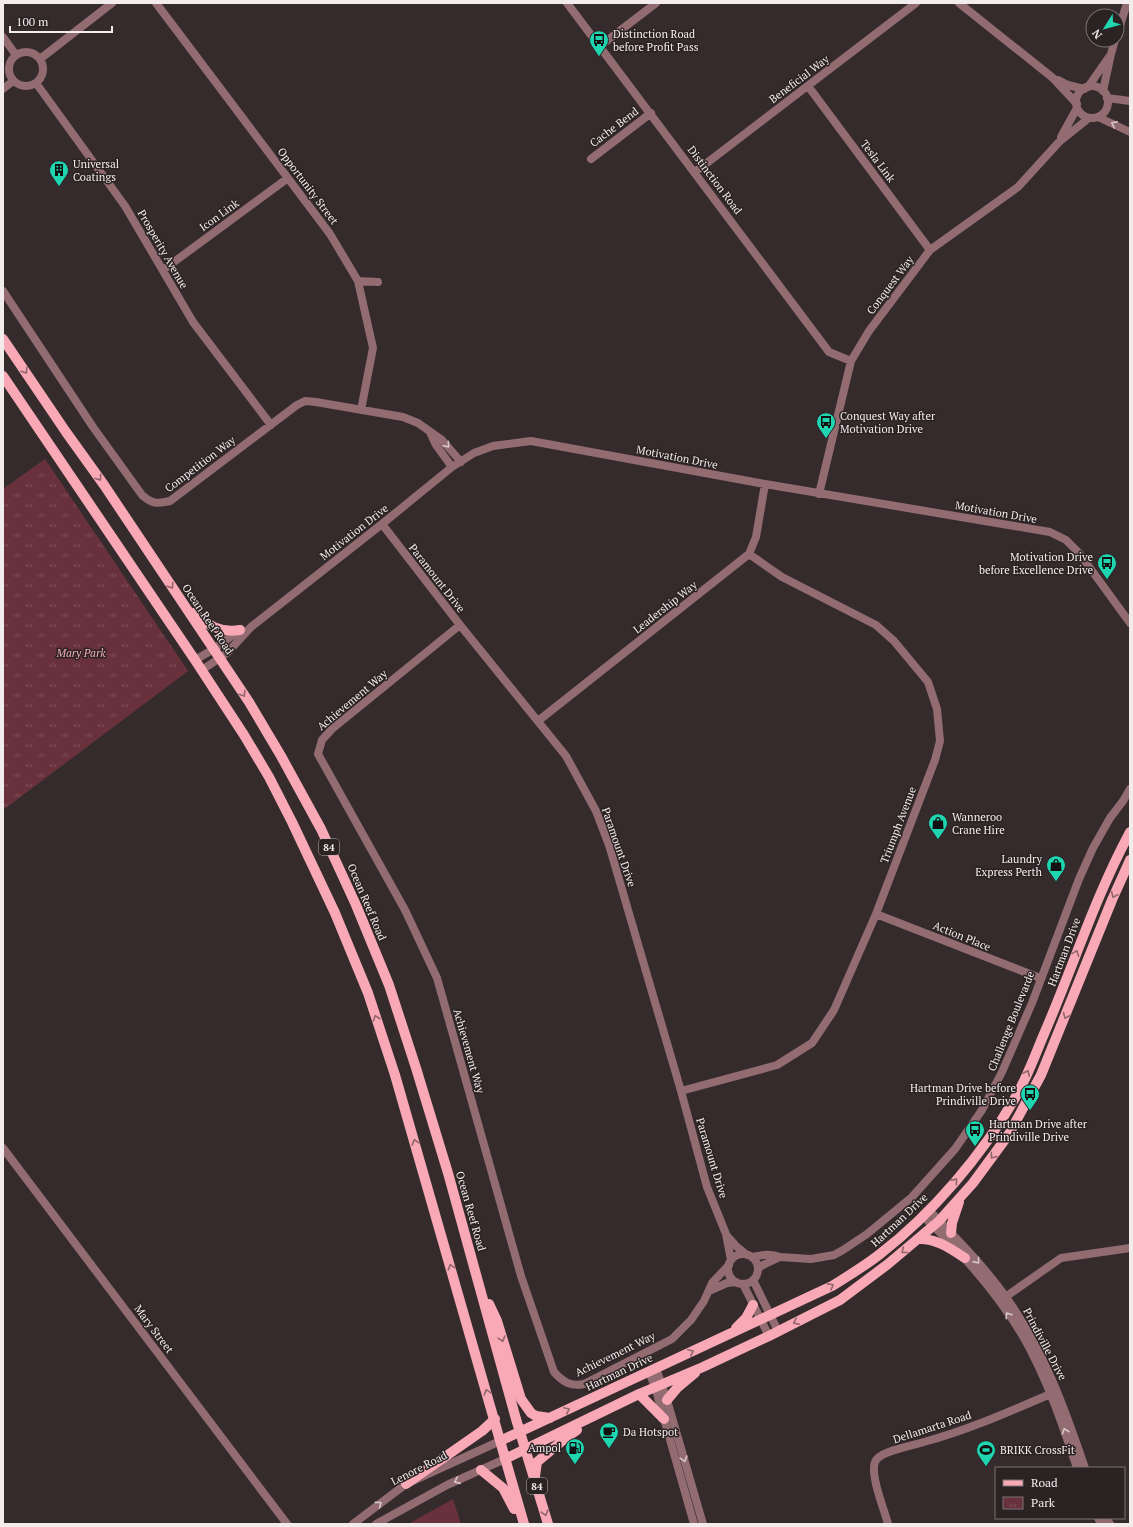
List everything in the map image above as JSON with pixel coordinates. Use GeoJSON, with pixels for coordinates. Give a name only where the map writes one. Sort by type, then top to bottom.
{"type":"FeatureCollection","features":[{"type":"Feature","properties":{"kind":"main road","name":"Ocean Reef Road"},"geometry":{"type":"LineString","coordinates":[[3,339],[249,702],[281,756],[321,829],[356,905],[389,985],[448,1173],[520,1432],[548,1524]]}},
{"type":"Feature","properties":{"kind":"main road","name":"84"},"geometry":{"type":"LineString","coordinates":[[3,376],[202,670],[265,771],[289,816],[335,913],[368,993],[396,1075],[524,1524]]}},
{"type":"Feature","properties":{"kind":"main road"},"geometry":{"type":"LineString","coordinates":[[180,599],[203,621],[214,628],[229,632],[240,630]]}},
{"type":"Feature","properties":{"kind":"main road","name":"Hartman Drive"},"geometry":{"type":"LineString","coordinates":[[500,1441],[832,1286],[879,1255],[926,1213],[962,1174],[997,1127],[1016,1097],[1052,1015],[1098,896],[1115,859],[1130,832]]}},
{"type":"Feature","properties":{"kind":"main road"},"geometry":{"type":"LineString","coordinates":[[505,1459],[658,1385],[703,1367],[840,1300],[918,1239],[936,1223],[973,1183],[1009,1134],[1041,1075],[1112,900],[1129,863]]}},
{"type":"Feature","properties":{"kind":"main road"},"geometry":{"type":"LineString","coordinates":[[951,1233],[952,1223],[961,1196]]}},
{"type":"Feature","properties":{"kind":"main road"},"geometry":{"type":"LineString","coordinates":[[918,1239],[928,1239],[937,1242],[965,1258]]}},
{"type":"Feature","properties":{"kind":"main road"},"geometry":{"type":"LineString","coordinates":[[477,1277],[497,1322],[520,1399],[531,1413],[536,1416],[550,1418]]}},
{"type":"Feature","properties":{"kind":"main road"},"geometry":{"type":"LineString","coordinates":[[730,1334],[746,1318],[753,1305]]}},
{"type":"Feature","properties":{"kind":"main road"},"geometry":{"type":"LineString","coordinates":[[667,1400],[677,1388],[703,1367]]}},
{"type":"Feature","properties":{"kind":"main road"},"geometry":{"type":"LineString","coordinates":[[639,1394],[664,1419]]}},
{"type":"Feature","properties":{"kind":"main road"},"geometry":{"type":"LineString","coordinates":[[535,1478],[537,1462],[568,1436],[612,1407]]}},
{"type":"Feature","properties":{"kind":"main road"},"geometry":{"type":"LineString","coordinates":[[406,1484],[482,1431],[494,1418]]}},
{"type":"Feature","properties":{"kind":"main road"},"geometry":{"type":"LineString","coordinates":[[481,1470],[503,1488],[511,1500],[520,1524]]}},
{"type":"Feature","properties":{"kind":"street"},"geometry":{"type":"LineString","coordinates":[[40,59],[112,3]]}},
{"type":"Feature","properties":{"kind":"street","name":"Opportunity Street"},"geometry":{"type":"LineString","coordinates":[[156,3],[330,234],[358,281],[373,348],[361,410]]}},
{"type":"Feature","properties":{"kind":"street","name":"Distinction Road"},"geometry":{"type":"LineString","coordinates":[[567,3],[829,352],[851,361]]}},
{"type":"Feature","properties":{"kind":"street"},"geometry":{"type":"LineString","coordinates":[[600,46],[656,3]]}},
{"type":"Feature","properties":{"kind":"street","name":"Beneficial Way"},"geometry":{"type":"LineString","coordinates":[[695,172],[916,3]]}},
{"type":"Feature","properties":{"kind":"street"},"geometry":{"type":"LineString","coordinates":[[959,3],[1053,78],[1084,116],[1089,118],[1098,116],[1105,111],[1108,103],[1105,95],[1096,87],[1086,88],[1068,85],[1053,78]]}},
{"type":"Feature","properties":{"kind":"street"},"geometry":{"type":"LineString","coordinates":[[3,37],[16,55]]}},
{"type":"Feature","properties":{"kind":"street"},"geometry":{"type":"LineString","coordinates":[[1105,95],[1113,48]]}},
{"type":"Feature","properties":{"kind":"street"},"geometry":{"type":"LineString","coordinates":[[27,52],[40,59],[43,72],[41,78],[31,86],[18,85],[10,76],[9,66],[16,55],[27,52]]}},
{"type":"Feature","properties":{"kind":"street"},"geometry":{"type":"LineString","coordinates":[[1077,106],[1078,95],[1086,88],[1111,54]]}},
{"type":"Feature","properties":{"kind":"street"},"geometry":{"type":"LineString","coordinates":[[3,89],[13,81]]}},
{"type":"Feature","properties":{"kind":"street","name":"Prosperity Avenue"},"geometry":{"type":"LineString","coordinates":[[36,83],[125,206],[193,322],[271,425]]}},
{"type":"Feature","properties":{"kind":"street","name":"Tesla Link"},"geometry":{"type":"LineString","coordinates":[[808,86],[930,250]]}},
{"type":"Feature","properties":{"kind":"street"},"geometry":{"type":"LineString","coordinates":[[1105,95],[1130,101]]}},
{"type":"Feature","properties":{"kind":"street","name":"Conquest Way"},"geometry":{"type":"LineString","coordinates":[[1059,142],[1077,106]]}},
{"type":"Feature","properties":{"kind":"street","name":"Cache Bend"},"geometry":{"type":"LineString","coordinates":[[591,159],[651,114]]}},
{"type":"Feature","properties":{"kind":"street"},"geometry":{"type":"LineString","coordinates":[[1098,116],[1130,132]]}},
{"type":"Feature","properties":{"kind":"street","name":"Conquest Way"},"geometry":{"type":"LineString","coordinates":[[819,494],[851,361],[869,331],[930,250],[1018,187],[1059,142],[1089,118]]}},
{"type":"Feature","properties":{"kind":"street","name":"Icon Link"},"geometry":{"type":"LineString","coordinates":[[163,270],[288,178]]}},
{"type":"Feature","properties":{"kind":"street"},"geometry":{"type":"LineString","coordinates":[[358,281],[378,282]]}},
{"type":"Feature","properties":{"kind":"street","name":"Competition Way"},"geometry":{"type":"LineString","coordinates":[[3,291],[93,427],[142,495],[150,502],[162,503],[170,501],[305,401],[403,417],[418,423],[442,440],[461,462]]}},
{"type":"Feature","properties":{"kind":"street","name":"Competition Way"},"geometry":{"type":"LineString","coordinates":[[430,432],[436,445],[452,467]]}},
{"type":"Feature","properties":{"kind":"street","name":"Motivation Drive"},"geometry":{"type":"LineString","coordinates":[[202,670],[227,653],[251,626],[382,524],[452,467],[474,453],[493,446],[531,441],[819,494],[1050,532],[1066,540],[1079,553],[1130,623]]}},
{"type":"Feature","properties":{"kind":"street"},"geometry":{"type":"LineString","coordinates":[[749,554],[756,537],[765,484]]}},
{"type":"Feature","properties":{"kind":"street","name":"Paramount Drive"},"geometry":{"type":"LineString","coordinates":[[382,524],[460,626],[566,756],[596,811],[609,845],[681,1091],[707,1187],[726,1234],[730,1262]]}},
{"type":"Feature","properties":{"kind":"street","name":"Leadership Way"},"geometry":{"type":"LineString","coordinates":[[538,721],[749,554]]}},
{"type":"Feature","properties":{"kind":"street","name":"Triumph Avenue"},"geometry":{"type":"LineString","coordinates":[[681,1091],[777,1065],[812,1043],[834,1010],[876,914],[935,760],[940,741],[937,709],[928,682],[894,641],[876,625],[782,577],[749,554]]}},
{"type":"Feature","properties":{"kind":"street","name":"Motivation Drive"},"geometry":{"type":"LineString","coordinates":[[1121,610],[1130,617]]}},
{"type":"Feature","properties":{"kind":"street","name":"Motivation Drive"},"geometry":{"type":"LineString","coordinates":[[195,660],[214,649],[240,630],[251,626]]}},
{"type":"Feature","properties":{"kind":"street","name":"Achievement Way"},"geometry":{"type":"LineString","coordinates":[[460,626],[332,729],[322,740],[318,754],[405,910],[437,978],[521,1276],[554,1372],[561,1380],[569,1384],[576,1386],[584,1384],[672,1339],[691,1320],[709,1291],[712,1283],[730,1262]]}},
{"type":"Feature","properties":{"kind":"street","name":"Challenge Boulevarde"},"geometry":{"type":"LineString","coordinates":[[750,1256],[774,1255],[780,1257],[811,1259],[834,1255],[867,1234],[912,1197],[955,1149],[982,1110],[1002,1072],[1032,1003],[1078,879],[1110,818],[1130,789]]}},
{"type":"Feature","properties":{"kind":"street","name":"Action Place"},"geometry":{"type":"LineString","coordinates":[[876,914],[1040,978]]}},
{"type":"Feature","properties":{"kind":"street","name":"Mary Street"},"geometry":{"type":"LineString","coordinates":[[3,1148],[288,1524]]}},
{"type":"Feature","properties":{"kind":"street","name":"Prindiville Drive"},"geometry":{"type":"LineString","coordinates":[[926,1213],[1002,1299],[1029,1333],[1085,1467]]}},
{"type":"Feature","properties":{"kind":"street","name":"Prindiville Drive"},"geometry":{"type":"LineString","coordinates":[[936,1223],[951,1233],[971,1253],[1002,1299]]}},
{"type":"Feature","properties":{"kind":"street","name":"Paramount Drive"},"geometry":{"type":"LineString","coordinates":[[726,1234],[736,1246],[750,1256]]}},
{"type":"Feature","properties":{"kind":"street"},"geometry":{"type":"LineString","coordinates":[[1002,1299],[1061,1258],[1130,1248]]}},
{"type":"Feature","properties":{"kind":"street"},"geometry":{"type":"LineString","coordinates":[[709,1291],[727,1283],[739,1283],[753,1280],[757,1275],[758,1268],[756,1262],[750,1256],[736,1256],[730,1262],[728,1271],[730,1276],[739,1283],[761,1319],[773,1333]]}},
{"type":"Feature","properties":{"kind":"street","name":"Challenge Boulevarde"},"geometry":{"type":"LineString","coordinates":[[758,1268],[780,1257]]}},
{"type":"Feature","properties":{"kind":"street"},"geometry":{"type":"LineString","coordinates":[[753,1280],[770,1315],[773,1333]]}},
{"type":"Feature","properties":{"kind":"street"},"geometry":{"type":"LineString","coordinates":[[652,1370],[658,1385],[667,1400],[703,1524]]}},
{"type":"Feature","properties":{"kind":"street"},"geometry":{"type":"LineString","coordinates":[[658,1385],[664,1419],[694,1524]]}},
{"type":"Feature","properties":{"kind":"street","name":"Prindiville Drive"},"geometry":{"type":"LineString","coordinates":[[1054,1392],[1077,1467]]}},
{"type":"Feature","properties":{"kind":"street","name":"Dellamarta Road"},"geometry":{"type":"LineString","coordinates":[[888,1524],[873,1474],[875,1460],[882,1454],[929,1441],[985,1421],[1054,1392]]}},
{"type":"Feature","properties":{"kind":"street","name":"Lenore Road"},"geometry":{"type":"LineString","coordinates":[[353,1524],[406,1484],[500,1441]]}},
{"type":"Feature","properties":{"kind":"street"},"geometry":{"type":"LineString","coordinates":[[376,1524],[440,1489],[505,1459]]}},
{"type":"Feature","properties":{"kind":"green space","name":"Mary Park"},"geometry":{"type":"Polygon","coordinates":[[[45,459],[188,671],[3,810],[3,489],[45,459]]]}},
{"type":"Feature","properties":{"kind":"green space"},"geometry":{"type":"Polygon","coordinates":[[[453,1499],[461,1524],[408,1524],[453,1499]]]}},
{"type":"Feature","properties":{"kind":"place","name":"Distinction Road before Profit Pass"},"geometry":{"type":"Point","coordinates":[599,57]}},
{"type":"Feature","properties":{"kind":"place","name":"Universal Coatings"},"geometry":{"type":"Point","coordinates":[59,187]}},
{"type":"Feature","properties":{"kind":"place","name":"Conquest Way after Motivation Drive"},"geometry":{"type":"Point","coordinates":[826,439]}},
{"type":"Feature","properties":{"kind":"place","name":"Motivation Drive before Excellence Drive"},"geometry":{"type":"Point","coordinates":[1107,580]}},
{"type":"Feature","properties":{"kind":"place","name":"Wanneroo Crane Hire"},"geometry":{"type":"Point","coordinates":[938,840]}},
{"type":"Feature","properties":{"kind":"place","name":"Laundry Express Perth"},"geometry":{"type":"Point","coordinates":[1056,882]}},
{"type":"Feature","properties":{"kind":"place","name":"Hartman Drive before Prindiville Drive"},"geometry":{"type":"Point","coordinates":[1030,1111]}},
{"type":"Feature","properties":{"kind":"place","name":"Hartman Drive after Prindiville Drive"},"geometry":{"type":"Point","coordinates":[975,1147]}},
{"type":"Feature","properties":{"kind":"place","name":"Da Hotspot"},"geometry":{"type":"Point","coordinates":[609,1449]}},
{"type":"Feature","properties":{"kind":"place","name":"Ampol"},"geometry":{"type":"Point","coordinates":[575,1465]}},
{"type":"Feature","properties":{"kind":"place","name":"BRIKK CrossFit"},"geometry":{"type":"Point","coordinates":[986,1467]}}]}
